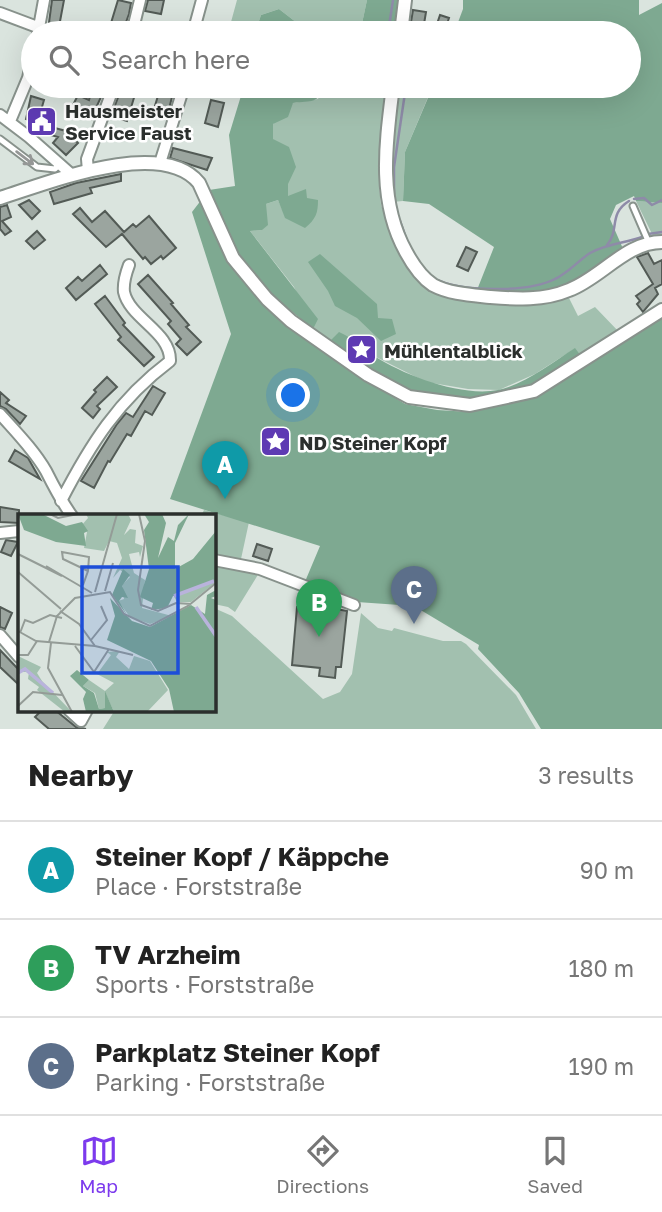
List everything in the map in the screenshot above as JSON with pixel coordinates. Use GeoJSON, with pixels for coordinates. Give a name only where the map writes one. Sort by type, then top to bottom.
{"type":"FeatureCollection","features":[{"type":"Feature","properties":{"kind":"street"},"geometry":{"type":"LineString","coordinates":[[41,21],[44,0]]}},
{"type":"Feature","properties":{"kind":"street"},"geometry":{"type":"LineString","coordinates":[[135,21],[140,0]]}},
{"type":"Feature","properties":{"kind":"street"},"geometry":{"type":"LineString","coordinates":[[196,21],[202,0]]}},
{"type":"Feature","properties":{"kind":"street"},"geometry":{"type":"LineString","coordinates":[[402,21],[405,0]]}},
{"type":"Feature","properties":{"kind":"street"},"geometry":{"type":"LineString","coordinates":[[0,13],[21,23]]}},
{"type":"Feature","properties":{"kind":"street"},"geometry":{"type":"LineString","coordinates":[[10,121],[21,95]]}},
{"type":"Feature","properties":{"kind":"street"},"geometry":{"type":"LineString","coordinates":[[88,171],[86,159],[109,98]]}},
{"type":"Feature","properties":{"kind":"street"},"geometry":{"type":"LineString","coordinates":[[160,163],[180,98]]}},
{"type":"Feature","properties":{"kind":"street"},"geometry":{"type":"LineString","coordinates":[[392,98],[387,146],[387,198],[403,246],[418,271],[433,285],[477,296],[519,299],[551,296],[578,286],[633,250],[656,242]]}},
{"type":"Feature","properties":{"kind":"street"},"geometry":{"type":"LineString","coordinates":[[0,115],[10,121],[55,165],[72,175]]}},
{"type":"Feature","properties":{"kind":"street"},"geometry":{"type":"LineString","coordinates":[[0,198],[112,165],[160,163],[191,173],[199,183],[233,258],[267,299],[291,321],[368,375],[409,397],[470,405],[534,391],[662,310]]}},
{"type":"Feature","properties":{"kind":"street"},"geometry":{"type":"LineString","coordinates":[[50,183],[55,165]]}},
{"type":"Feature","properties":{"kind":"street"},"geometry":{"type":"LineString","coordinates":[[61,501],[88,450],[109,421],[143,382],[170,361],[170,353],[165,345],[128,302],[124,293],[129,265]]}},
{"type":"Feature","properties":{"kind":"street"},"geometry":{"type":"LineString","coordinates":[[0,414],[21,436],[45,469],[71,514]]}},
{"type":"Feature","properties":{"kind":"street"},"geometry":{"type":"LineString","coordinates":[[0,533],[18,531]]}},
{"type":"Feature","properties":{"kind":"street"},"geometry":{"type":"LineString","coordinates":[[215,560],[260,569],[297,589],[354,605]]}},
{"type":"Feature","properties":{"kind":"street"},"geometry":{"type":"LineString","coordinates":[[0,635],[18,656]]}},
{"type":"Feature","properties":{"kind":"street"},"geometry":{"type":"LineString","coordinates":[[71,712],[81,721],[86,712]]}},
{"type":"Feature","properties":{"kind":"lane"},"geometry":{"type":"LineString","coordinates":[[0,139],[37,167],[55,165]]}},
{"type":"Feature","properties":{"kind":"lane"},"geometry":{"type":"LineString","coordinates":[[633,206],[656,242]]}},
{"type":"Feature","properties":{"kind":"green space"},"geometry":{"type":"Polygon","coordinates":[[[237,0],[367,0],[363,21],[294,21],[279,9],[261,15],[259,21],[231,21],[237,0]]]}},
{"type":"Feature","properties":{"kind":"green space"},"geometry":{"type":"Polygon","coordinates":[[[367,0],[402,0],[399,21],[363,21],[367,0]]]}},
{"type":"Feature","properties":{"kind":"green space"},"geometry":{"type":"Polygon","coordinates":[[[463,0],[639,0],[639,15],[662,3],[662,203],[636,201],[634,196],[616,205],[610,219],[624,251],[564,288],[529,293],[477,290],[494,247],[429,204],[403,201],[405,152],[428,98],[641,98],[641,21],[458,21],[463,0]]]}},
{"type":"Feature","properties":{"kind":"green space"},"geometry":{"type":"Polygon","coordinates":[[[279,9],[294,21],[259,21],[261,15],[279,9]]]}},
{"type":"Feature","properties":{"kind":"green space"},"geometry":{"type":"Polygon","coordinates":[[[240,98],[317,98],[293,103],[288,117],[273,124],[273,139],[289,147],[296,167],[288,184],[288,196],[306,189],[307,198],[318,200],[316,216],[305,228],[285,218],[278,200],[266,204],[268,225],[262,230],[250,231],[318,319],[313,329],[266,290],[239,256],[209,190],[235,186],[229,135],[240,98]]]}},
{"type":"Feature","properties":{"kind":"green space"},"geometry":{"type":"Polygon","coordinates":[[[388,98],[381,162],[381,204],[404,261],[422,284],[431,290],[568,296],[578,316],[595,307],[620,333],[581,356],[574,349],[535,374],[499,390],[468,389],[426,382],[374,356],[353,338],[330,341],[313,329],[294,287],[250,231],[262,230],[266,204],[278,200],[286,218],[288,197],[273,139],[273,124],[293,103],[318,99],[388,98]]]}},
{"type":"Feature","properties":{"kind":"green space"},"geometry":{"type":"Polygon","coordinates":[[[396,98],[428,98],[405,152],[403,201],[392,202],[389,170],[396,98]]]}},
{"type":"Feature","properties":{"kind":"green space"},"geometry":{"type":"Polygon","coordinates":[[[202,199],[226,256],[245,284],[288,326],[345,367],[405,404],[470,412],[538,395],[662,316],[662,729],[541,729],[519,693],[478,649],[479,645],[414,606],[357,602],[304,584],[320,546],[170,499],[231,334],[192,212],[202,199]]]}},
{"type":"Feature","properties":{"kind":"green space"},"geometry":{"type":"Polygon","coordinates":[[[636,201],[662,203],[662,236],[653,236],[636,201]]]}},
{"type":"Feature","properties":{"kind":"green space"},"geometry":{"type":"Polygon","coordinates":[[[320,254],[377,304],[378,318],[392,319],[396,334],[381,341],[357,318],[335,306],[308,262],[320,254]]]}},
{"type":"Feature","properties":{"kind":"green space"},"geometry":{"type":"Polygon","coordinates":[[[339,332],[402,371],[451,388],[468,390],[498,390],[508,387],[538,372],[575,348],[581,356],[533,386],[470,400],[410,390],[385,379],[330,341],[339,332]]]}},
{"type":"Feature","properties":{"kind":"green space"},"geometry":{"type":"Polygon","coordinates":[[[204,510],[249,522],[241,559],[215,555],[215,514],[202,514],[204,510]]]}},
{"type":"Feature","properties":{"kind":"green space"},"geometry":{"type":"Polygon","coordinates":[[[215,564],[259,573],[235,612],[228,607],[215,604],[215,564]]]}},
{"type":"Feature","properties":{"kind":"green space"},"geometry":{"type":"Polygon","coordinates":[[[215,608],[232,616],[323,699],[340,692],[352,674],[361,613],[378,628],[392,631],[394,628],[443,641],[461,641],[516,695],[536,729],[103,729],[114,712],[215,712],[215,608]]]}},
{"type":"Feature","properties":{"kind":"building"},"geometry":{"type":"Polygon","coordinates":[[[52,0],[64,0],[60,21],[49,21],[52,0]]]}},
{"type":"Feature","properties":{"kind":"building"},"geometry":{"type":"Polygon","coordinates":[[[118,0],[131,3],[126,21],[112,21],[118,0]]]}},
{"type":"Feature","properties":{"kind":"building"},"geometry":{"type":"Polygon","coordinates":[[[148,0],[164,0],[161,14],[145,11],[148,0]]]}},
{"type":"Feature","properties":{"kind":"building"},"geometry":{"type":"Polygon","coordinates":[[[413,10],[426,12],[424,21],[411,21],[413,10]]]}},
{"type":"Feature","properties":{"kind":"building"},"geometry":{"type":"Polygon","coordinates":[[[440,15],[449,18],[448,21],[438,21],[440,15]]]}},
{"type":"Feature","properties":{"kind":"building"},"geometry":{"type":"Polygon","coordinates":[[[31,98],[44,100],[40,114],[54,118],[51,127],[66,131],[78,143],[66,155],[53,143],[58,137],[41,132],[44,125],[26,119],[31,98]]]}},
{"type":"Feature","properties":{"kind":"building"},"geometry":{"type":"Polygon","coordinates":[[[76,98],[101,98],[91,119],[83,115],[85,110],[73,105],[76,98]]]}},
{"type":"Feature","properties":{"kind":"building"},"geometry":{"type":"Polygon","coordinates":[[[118,98],[134,98],[127,121],[111,116],[118,98]]]}},
{"type":"Feature","properties":{"kind":"building"},"geometry":{"type":"Polygon","coordinates":[[[157,98],[172,98],[168,113],[154,109],[157,98]]]}},
{"type":"Feature","properties":{"kind":"building"},"geometry":{"type":"Polygon","coordinates":[[[211,100],[224,103],[218,127],[205,123],[211,100]]]}},
{"type":"Feature","properties":{"kind":"building"},"geometry":{"type":"Polygon","coordinates":[[[173,148],[212,158],[207,170],[170,158],[173,148]]]}},
{"type":"Feature","properties":{"kind":"building"},"geometry":{"type":"Polygon","coordinates":[[[121,174],[121,181],[90,188],[92,193],[54,204],[50,192],[76,183],[121,174]]]}},
{"type":"Feature","properties":{"kind":"building"},"geometry":{"type":"Polygon","coordinates":[[[29,200],[40,211],[32,219],[19,205],[29,200]]]}},
{"type":"Feature","properties":{"kind":"building"},"geometry":{"type":"Polygon","coordinates":[[[7,205],[11,217],[2,221],[11,231],[5,235],[0,229],[0,207],[7,205]]]}},
{"type":"Feature","properties":{"kind":"building"},"geometry":{"type":"Polygon","coordinates":[[[80,208],[92,222],[105,211],[124,232],[133,224],[136,227],[149,216],[176,248],[163,259],[161,256],[151,264],[145,257],[143,259],[122,234],[106,247],[73,214],[80,208]]]}},
{"type":"Feature","properties":{"kind":"building"},"geometry":{"type":"Polygon","coordinates":[[[37,231],[45,240],[34,249],[26,241],[37,231]]]}},
{"type":"Feature","properties":{"kind":"building"},"geometry":{"type":"Polygon","coordinates":[[[466,247],[477,252],[468,271],[457,266],[466,247]]]}},
{"type":"Feature","properties":{"kind":"building"},"geometry":{"type":"Polygon","coordinates":[[[648,253],[654,264],[662,260],[662,284],[655,288],[658,294],[643,312],[637,304],[640,301],[636,296],[653,284],[637,257],[648,253]]]}},
{"type":"Feature","properties":{"kind":"building"},"geometry":{"type":"Polygon","coordinates":[[[100,265],[107,274],[76,300],[66,288],[78,277],[82,281],[100,265]]]}},
{"type":"Feature","properties":{"kind":"building"},"geometry":{"type":"Polygon","coordinates":[[[148,275],[173,303],[171,304],[189,325],[186,327],[201,342],[187,355],[176,344],[181,339],[168,324],[171,321],[138,284],[148,275]]]}},
{"type":"Feature","properties":{"kind":"building"},"geometry":{"type":"Polygon","coordinates":[[[105,296],[125,323],[123,325],[154,357],[144,366],[118,340],[121,337],[95,304],[105,296]]]}},
{"type":"Feature","properties":{"kind":"building"},"geometry":{"type":"Polygon","coordinates":[[[107,377],[117,387],[97,406],[100,409],[93,418],[82,408],[107,377]]]}},
{"type":"Feature","properties":{"kind":"building"},"geometry":{"type":"Polygon","coordinates":[[[153,386],[165,393],[152,415],[145,411],[131,436],[127,434],[110,462],[108,461],[94,488],[81,481],[117,424],[126,413],[133,417],[153,386]]]}},
{"type":"Feature","properties":{"kind":"building"},"geometry":{"type":"Polygon","coordinates":[[[0,392],[9,400],[6,403],[26,416],[20,424],[0,406],[0,392]]]}},
{"type":"Feature","properties":{"kind":"building"},"geometry":{"type":"Polygon","coordinates":[[[15,450],[28,458],[40,479],[9,461],[15,450]]]}},
{"type":"Feature","properties":{"kind":"building"},"geometry":{"type":"Polygon","coordinates":[[[0,507],[19,510],[18,523],[0,522],[0,507]]]}},
{"type":"Feature","properties":{"kind":"building"},"geometry":{"type":"Polygon","coordinates":[[[6,540],[18,542],[11,556],[1,552],[6,540]]]}},
{"type":"Feature","properties":{"kind":"building"},"geometry":{"type":"Polygon","coordinates":[[[257,544],[272,549],[268,561],[253,556],[257,544]]]}},
{"type":"Feature","properties":{"kind":"building"},"geometry":{"type":"Polygon","coordinates":[[[310,602],[329,604],[331,608],[347,611],[341,667],[336,667],[335,678],[319,676],[320,668],[292,665],[297,607],[309,608],[310,602]]]}},
{"type":"Feature","properties":{"kind":"building"},"geometry":{"type":"Polygon","coordinates":[[[0,607],[12,613],[5,629],[0,627],[0,607]]]}},
{"type":"Feature","properties":{"kind":"building"},"geometry":{"type":"Polygon","coordinates":[[[0,650],[18,669],[18,684],[0,667],[0,650]]]}},
{"type":"Feature","properties":{"kind":"building"},"geometry":{"type":"Polygon","coordinates":[[[40,712],[57,712],[76,727],[86,729],[49,729],[35,717],[40,712]]]}},
{"type":"Feature","properties":{"kind":"waterway"},"geometry":{"type":"LineString","coordinates":[[390,21],[393,0]]}},
{"type":"Feature","properties":{"kind":"waterway"},"geometry":{"type":"LineString","coordinates":[[394,194],[394,167],[404,98]]}},
{"type":"Feature","properties":{"kind":"waterway"},"geometry":{"type":"LineString","coordinates":[[634,199],[644,198],[652,205],[662,200]]}},
{"type":"Feature","properties":{"kind":"waterway"},"geometry":{"type":"LineString","coordinates":[[607,245],[613,234],[616,217],[629,201]]}},
{"type":"Feature","properties":{"kind":"waterway"},"geometry":{"type":"LineString","coordinates":[[400,221],[406,238]]}},
{"type":"Feature","properties":{"kind":"waterway"},"geometry":{"type":"LineString","coordinates":[[648,234],[662,232]]}},
{"type":"Feature","properties":{"kind":"waterway"},"geometry":{"type":"LineString","coordinates":[[433,278],[445,283],[476,288],[528,287],[560,276],[596,250],[642,237]]}},
{"type":"Feature","properties":{"kind":"place","name":"Hausmeister Service Faust"},"geometry":{"type":"Point","coordinates":[42,121]}},
{"type":"Feature","properties":{"kind":"place","name":"Mühlentalblick"},"geometry":{"type":"Point","coordinates":[361,350]}},
{"type":"Feature","properties":{"kind":"place","name":"ND Steiner Kopf"},"geometry":{"type":"Point","coordinates":[276,442]}},
{"type":"Feature","properties":{"kind":"place","name":"Steiner Kopf / Käppche"},"geometry":{"type":"Point","coordinates":[225,499]}},
{"type":"Feature","properties":{"kind":"place","name":"Parkplatz Steiner Kopf"},"geometry":{"type":"Point","coordinates":[414,624]}},
{"type":"Feature","properties":{"kind":"place","name":"TV Arzheim"},"geometry":{"type":"Point","coordinates":[319,637]}}]}
